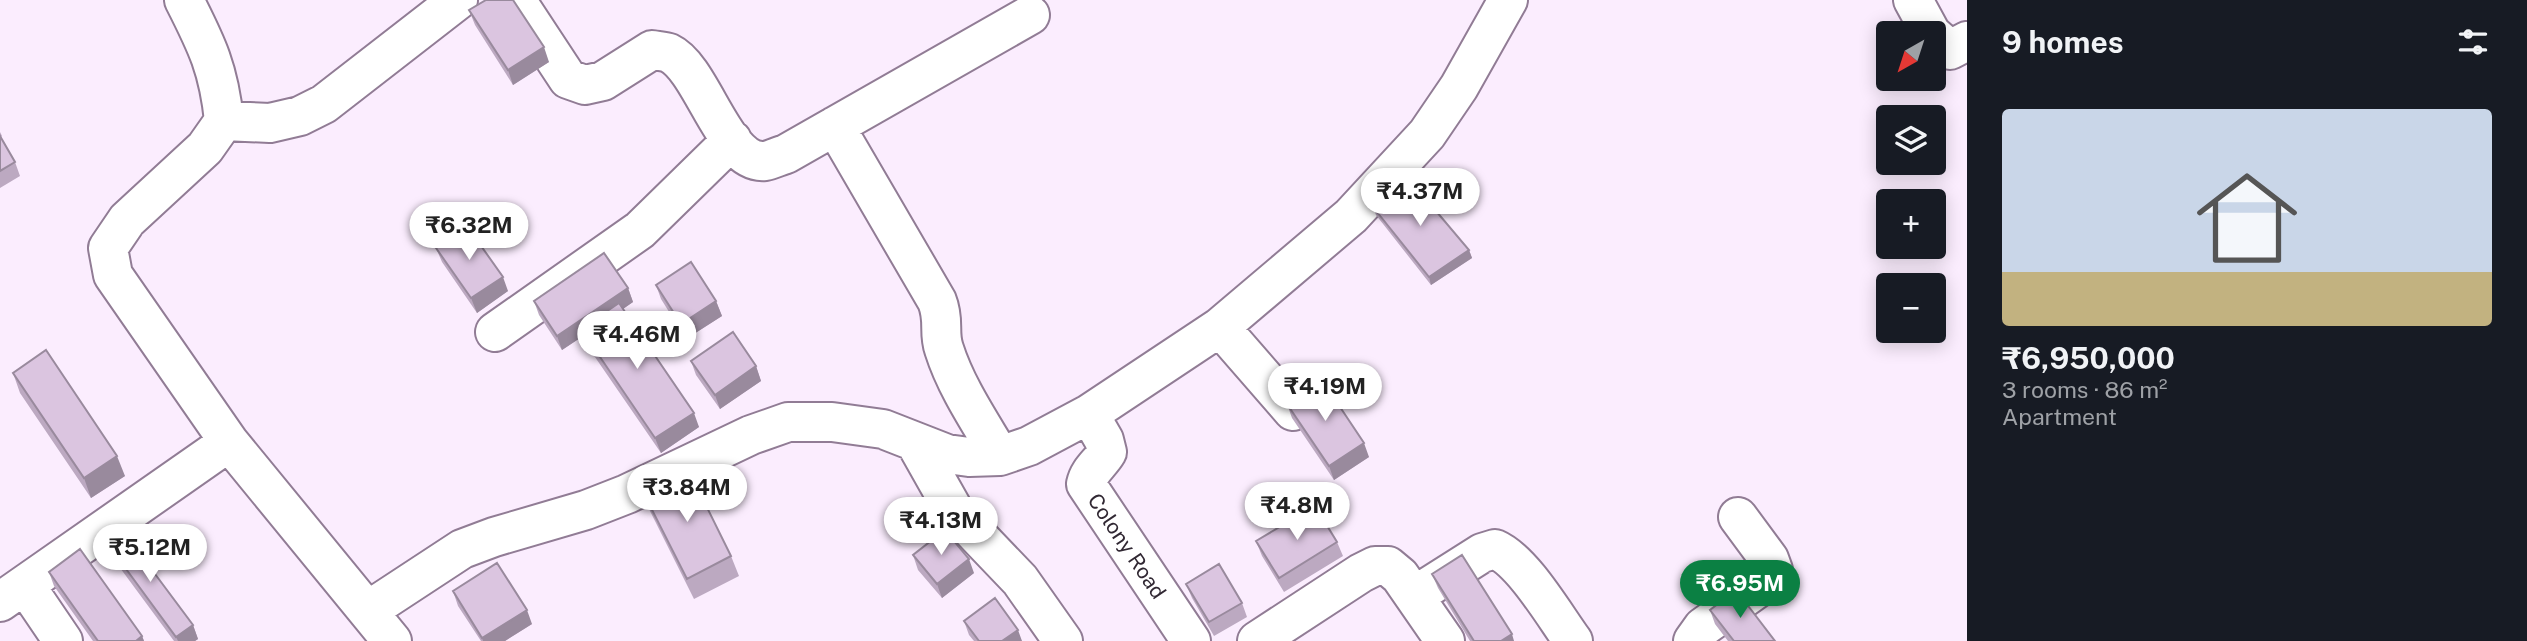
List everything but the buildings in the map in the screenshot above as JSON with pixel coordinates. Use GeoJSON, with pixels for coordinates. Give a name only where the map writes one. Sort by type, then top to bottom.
{"type":"FeatureCollection","features":[{"type":"Feature","properties":{"kind":"street"},"geometry":{"type":"LineString","coordinates":[[184,0],[207,44],[220,84],[224,121],[205,148],[127,220],[108,248],[113,275],[229,442],[392,641]]}},
{"type":"Feature","properties":{"kind":"street"},"geometry":{"type":"LineString","coordinates":[[224,121],[270,123],[300,116],[324,104],[458,0]]}},
{"type":"Feature","properties":{"kind":"street"},"geometry":{"type":"LineString","coordinates":[[516,0],[568,79],[585,85],[603,81],[652,50],[669,53],[685,68],[732,140],[747,157],[764,161],[786,154],[1030,15]]}},
{"type":"Feature","properties":{"kind":"street"},"geometry":{"type":"LineString","coordinates":[[369,611],[462,549],[586,510],[627,494],[751,435],[788,422],[832,422],[883,429],[947,454],[969,457],[1000,456],[1029,446],[1089,415],[1220,327],[1351,216],[1427,134],[1459,87],[1508,0]]}},
{"type":"Feature","properties":{"kind":"street"},"geometry":{"type":"LineString","coordinates":[[1913,0],[1925,21]]}},
{"type":"Feature","properties":{"kind":"street"},"geometry":{"type":"LineString","coordinates":[[1946,46],[1950,50],[1967,41]]}},
{"type":"Feature","properties":{"kind":"street"},"geometry":{"type":"LineString","coordinates":[[835,126],[937,301],[943,315],[941,336],[944,350],[975,414],[1000,456]]}},
{"type":"Feature","properties":{"kind":"street"},"geometry":{"type":"LineString","coordinates":[[495,332],[640,230],[732,140]]}},
{"type":"Feature","properties":{"kind":"street"},"geometry":{"type":"LineString","coordinates":[[1220,327],[1293,411]]}},
{"type":"Feature","properties":{"kind":"street","name":"Colony Road"},"geometry":{"type":"LineString","coordinates":[[1089,415],[1104,440],[1107,452],[1102,461],[1088,473],[1086,484],[1191,641]]}},
{"type":"Feature","properties":{"kind":"street"},"geometry":{"type":"LineString","coordinates":[[63,641],[13,593],[229,442]]}},
{"type":"Feature","properties":{"kind":"street"},"geometry":{"type":"LineString","coordinates":[[915,442],[954,511],[1020,580],[1063,641]]}},
{"type":"Feature","properties":{"kind":"street"},"geometry":{"type":"LineString","coordinates":[[1693,641],[1703,627],[1769,580],[1773,570],[1769,559],[1738,517]]}},
{"type":"Feature","properties":{"kind":"street"},"geometry":{"type":"LineString","coordinates":[[1415,596],[1482,553],[1495,549],[1507,554],[1518,566],[1573,641]]}},
{"type":"Feature","properties":{"kind":"street"},"geometry":{"type":"LineString","coordinates":[[1257,641],[1360,573],[1375,566],[1388,566],[1400,576],[1445,641]]}}]}
